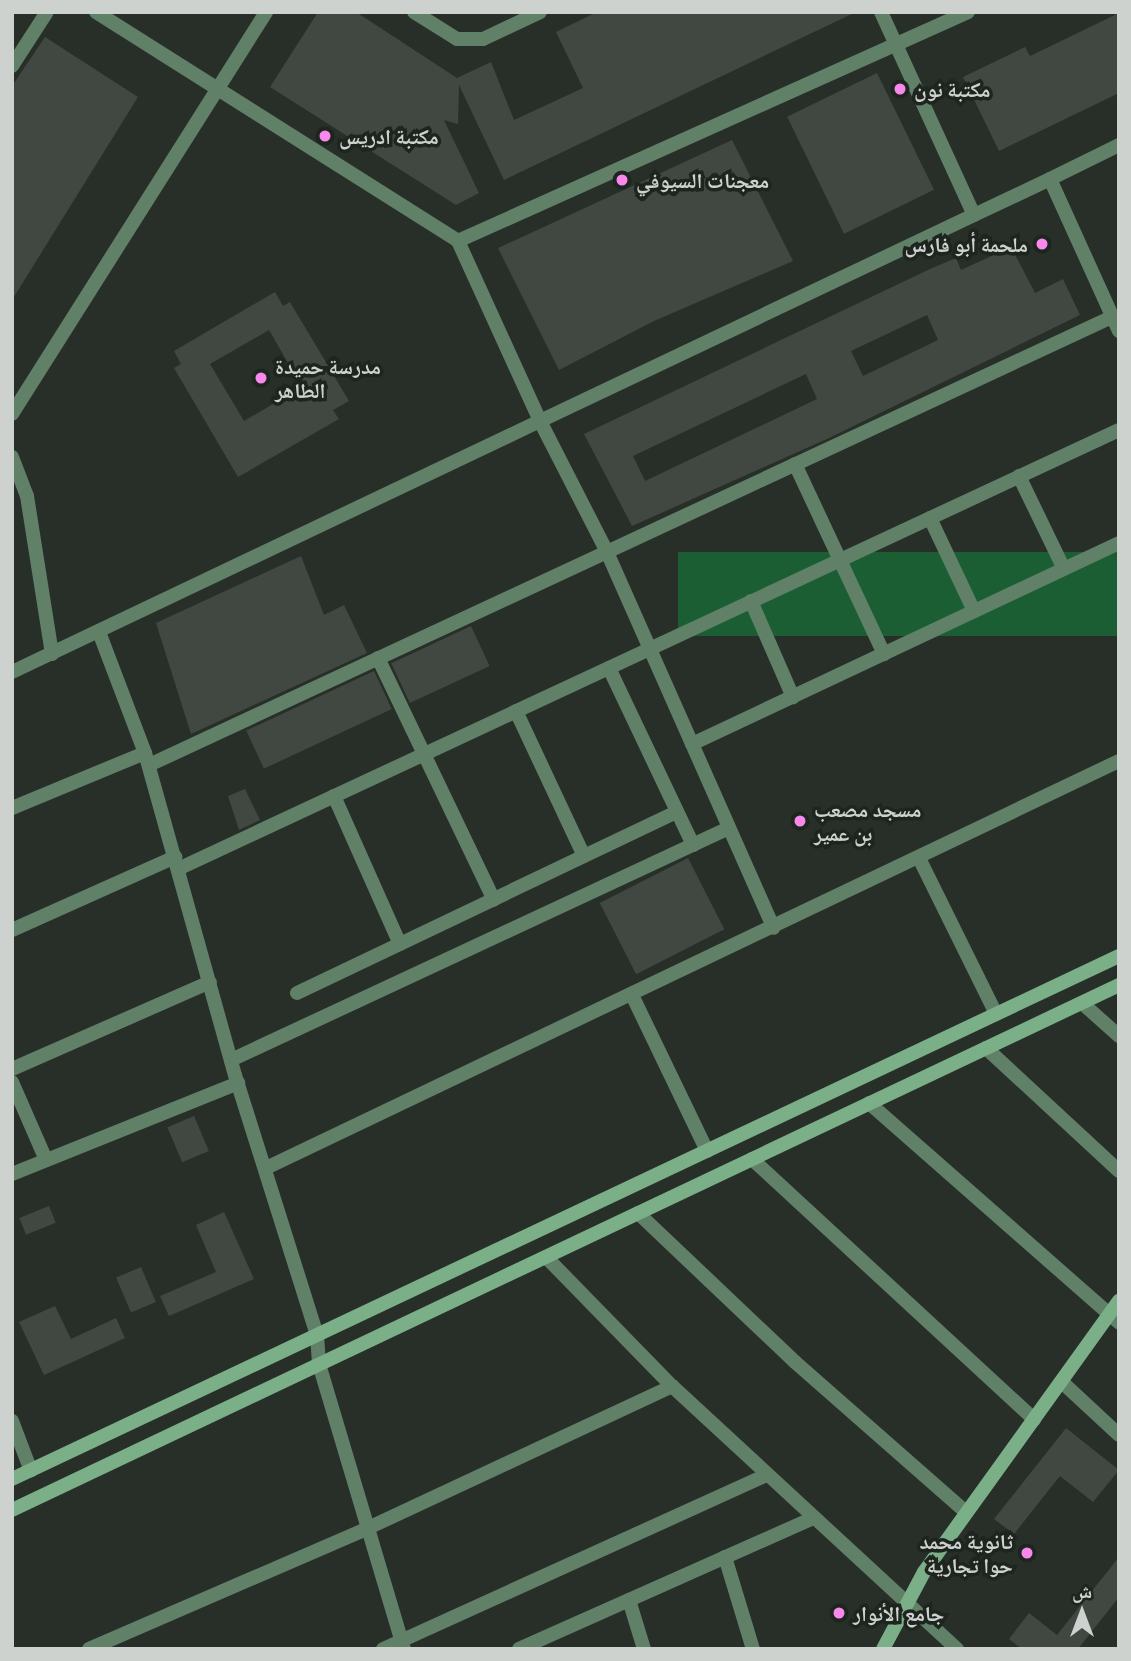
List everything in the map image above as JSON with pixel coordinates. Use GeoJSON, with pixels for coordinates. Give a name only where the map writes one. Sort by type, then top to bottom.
{"type":"FeatureCollection","features":[{"type":"Feature","properties":{"kind":"main road"},"geometry":{"type":"LineString","coordinates":[[12,1479],[1119,956]]}},
{"type":"Feature","properties":{"kind":"main road"},"geometry":{"type":"LineString","coordinates":[[12,1510],[1119,985]]}},
{"type":"Feature","properties":{"kind":"main road"},"geometry":{"type":"LineString","coordinates":[[883,1649],[905,1606],[966,1512],[1063,1382],[1107,1313],[1119,1301]]}},
{"type":"Feature","properties":{"kind":"street"},"geometry":{"type":"LineString","coordinates":[[12,66],[47,12]]}},
{"type":"Feature","properties":{"kind":"street"},"geometry":{"type":"LineString","coordinates":[[96,12],[458,241],[540,421],[607,552],[774,928]]}},
{"type":"Feature","properties":{"kind":"street"},"geometry":{"type":"LineString","coordinates":[[12,414],[266,12]]}},
{"type":"Feature","properties":{"kind":"street"},"geometry":{"type":"LineString","coordinates":[[414,12],[457,39],[483,39],[540,12]]}},
{"type":"Feature","properties":{"kind":"street"},"geometry":{"type":"LineString","coordinates":[[881,12],[974,215]]}},
{"type":"Feature","properties":{"kind":"street"},"geometry":{"type":"LineString","coordinates":[[458,241],[968,12]]}},
{"type":"Feature","properties":{"kind":"street"},"geometry":{"type":"LineString","coordinates":[[12,671],[100,632],[1119,145]]}},
{"type":"Feature","properties":{"kind":"street"},"geometry":{"type":"LineString","coordinates":[[1050,179],[1119,331]]}},
{"type":"Feature","properties":{"kind":"street"},"geometry":{"type":"LineString","coordinates":[[12,808],[147,759],[378,658],[1112,317]]}},
{"type":"Feature","properties":{"kind":"street"},"geometry":{"type":"LineString","coordinates":[[12,930],[334,796],[1119,430]]}},
{"type":"Feature","properties":{"kind":"street"},"geometry":{"type":"LineString","coordinates":[[12,457],[27,496],[52,654]]}},
{"type":"Feature","properties":{"kind":"street"},"geometry":{"type":"LineString","coordinates":[[795,464],[884,654]]}},
{"type":"Feature","properties":{"kind":"street"},"geometry":{"type":"LineString","coordinates":[[1020,476],[1063,569]]}},
{"type":"Feature","properties":{"kind":"street"},"geometry":{"type":"LineString","coordinates":[[930,518],[974,611]]}},
{"type":"Feature","properties":{"kind":"street"},"geometry":{"type":"LineString","coordinates":[[692,744],[1119,543]]}},
{"type":"Feature","properties":{"kind":"street"},"geometry":{"type":"LineString","coordinates":[[751,601],[793,697]]}},
{"type":"Feature","properties":{"kind":"street"},"geometry":{"type":"LineString","coordinates":[[100,632],[147,759],[231,1060],[317,1335],[319,1364],[403,1645]]}},
{"type":"Feature","properties":{"kind":"street"},"geometry":{"type":"LineString","coordinates":[[378,658],[422,755],[494,900]]}},
{"type":"Feature","properties":{"kind":"street"},"geometry":{"type":"LineString","coordinates":[[609,668],[693,845]]}},
{"type":"Feature","properties":{"kind":"street"},"geometry":{"type":"LineString","coordinates":[[516,712],[584,856]]}},
{"type":"Feature","properties":{"kind":"street"},"geometry":{"type":"LineString","coordinates":[[266,1168],[774,928],[1119,761]]}},
{"type":"Feature","properties":{"kind":"street"},"geometry":{"type":"LineString","coordinates":[[334,796],[400,944]]}},
{"type":"Feature","properties":{"kind":"street"},"geometry":{"type":"LineString","coordinates":[[298,993],[677,812]]}},
{"type":"Feature","properties":{"kind":"street"},"geometry":{"type":"LineString","coordinates":[[231,1060],[729,828]]}},
{"type":"Feature","properties":{"kind":"street"},"geometry":{"type":"LineString","coordinates":[[919,858],[996,1014]]}},
{"type":"Feature","properties":{"kind":"street"},"geometry":{"type":"LineString","coordinates":[[12,1069],[210,982]]}},
{"type":"Feature","properties":{"kind":"street"},"geometry":{"type":"LineString","coordinates":[[632,995],[707,1151]]}},
{"type":"Feature","properties":{"kind":"street"},"geometry":{"type":"LineString","coordinates":[[1082,1003],[1119,1036]]}},
{"type":"Feature","properties":{"kind":"street"},"geometry":{"type":"LineString","coordinates":[[986,1048],[1119,1171]]}},
{"type":"Feature","properties":{"kind":"street"},"geometry":{"type":"LineString","coordinates":[[12,1082],[46,1160]]}},
{"type":"Feature","properties":{"kind":"street"},"geometry":{"type":"LineString","coordinates":[[12,1174],[238,1083]]}},
{"type":"Feature","properties":{"kind":"street"},"geometry":{"type":"LineString","coordinates":[[869,1103],[1119,1323]]}},
{"type":"Feature","properties":{"kind":"street"},"geometry":{"type":"LineString","coordinates":[[752,1159],[1034,1419]]}},
{"type":"Feature","properties":{"kind":"street"},"geometry":{"type":"LineString","coordinates":[[638,1213],[795,1362],[966,1512]]}},
{"type":"Feature","properties":{"kind":"street"},"geometry":{"type":"LineString","coordinates":[[546,1257],[672,1385],[905,1606],[957,1649]]}},
{"type":"Feature","properties":{"kind":"street"},"geometry":{"type":"LineString","coordinates":[[1063,1382],[1119,1435]]}},
{"type":"Feature","properties":{"kind":"street"},"geometry":{"type":"LineString","coordinates":[[89,1649],[368,1528],[672,1385]]}},
{"type":"Feature","properties":{"kind":"street"},"geometry":{"type":"LineString","coordinates":[[12,1421],[31,1471]]}},
{"type":"Feature","properties":{"kind":"street"},"geometry":{"type":"LineString","coordinates":[[383,1649],[403,1645],[767,1475]]}},
{"type":"Feature","properties":{"kind":"street"},"geometry":{"type":"LineString","coordinates":[[520,1648],[813,1518]]}},
{"type":"Feature","properties":{"kind":"street"},"geometry":{"type":"LineString","coordinates":[[725,1557],[753,1649]]}},
{"type":"Feature","properties":{"kind":"street"},"geometry":{"type":"LineString","coordinates":[[629,1600],[644,1649]]}},
{"type":"Feature","properties":{"kind":"green space"},"geometry":{"type":"Polygon","coordinates":[[[678,552],[1119,552],[1119,636],[678,636],[678,552]]]}},
{"type":"Feature","properties":{"kind":"building"},"geometry":{"type":"Polygon","coordinates":[[[318,12],[356,12],[457,78],[491,62],[514,120],[583,88],[556,32],[597,12],[856,12],[504,180],[459,85],[458,124],[444,120],[479,193],[456,205],[270,87],[318,12]]]}},
{"type":"Feature","properties":{"kind":"building"},"geometry":{"type":"Polygon","coordinates":[[[1119,13],[1119,93],[999,151],[963,77],[1025,47],[1030,56],[1119,13]]]}},
{"type":"Feature","properties":{"kind":"building"},"geometry":{"type":"Polygon","coordinates":[[[45,37],[138,97],[12,300],[12,86],[45,37]]]}},
{"type":"Feature","properties":{"kind":"building"},"geometry":{"type":"Polygon","coordinates":[[[877,73],[934,190],[844,234],[787,117],[877,73]]]}},
{"type":"Feature","properties":{"kind":"building"},"geometry":{"type":"Polygon","coordinates":[[[732,140],[793,261],[654,321],[559,370],[498,248],[732,140]]]}},
{"type":"Feature","properties":{"kind":"building"},"geometry":{"type":"Polygon","coordinates":[[[1011,247],[1035,293],[1063,279],[1080,315],[829,438],[632,526],[584,434],[930,269],[956,258],[961,270],[1011,247]],[[927,315],[851,351],[863,376],[938,340],[927,315]],[[806,374],[633,456],[645,481],[817,399],[806,374]]]}},
{"type":"Feature","properties":{"kind":"building"},"geometry":{"type":"Polygon","coordinates":[[[275,292],[283,306],[290,302],[349,401],[333,410],[339,419],[238,477],[174,368],[181,364],[174,351],[275,292]],[[269,330],[210,364],[244,421],[302,387],[269,330]]]}},
{"type":"Feature","properties":{"kind":"building"},"geometry":{"type":"Polygon","coordinates":[[[301,556],[324,615],[344,605],[367,653],[191,734],[156,623],[301,556]]]}},
{"type":"Feature","properties":{"kind":"building"},"geometry":{"type":"Polygon","coordinates":[[[471,626],[490,666],[410,703],[391,663],[471,626]]]}},
{"type":"Feature","properties":{"kind":"building"},"geometry":{"type":"Polygon","coordinates":[[[374,671],[392,709],[264,769],[246,731],[374,671]]]}},
{"type":"Feature","properties":{"kind":"building"},"geometry":{"type":"Polygon","coordinates":[[[245,789],[260,820],[239,830],[228,796],[245,789]]]}},
{"type":"Feature","properties":{"kind":"building"},"geometry":{"type":"Polygon","coordinates":[[[688,858],[724,929],[636,974],[600,903],[688,858]]]}},
{"type":"Feature","properties":{"kind":"building"},"geometry":{"type":"Polygon","coordinates":[[[194,1116],[209,1151],[182,1162],[167,1127],[194,1116]]]}},
{"type":"Feature","properties":{"kind":"building"},"geometry":{"type":"Polygon","coordinates":[[[49,1206],[56,1223],[26,1235],[19,1218],[49,1206]]]}},
{"type":"Feature","properties":{"kind":"building"},"geometry":{"type":"Polygon","coordinates":[[[224,1212],[254,1279],[169,1316],[160,1296],[216,1272],[196,1225],[224,1212]]]}},
{"type":"Feature","properties":{"kind":"building"},"geometry":{"type":"Polygon","coordinates":[[[141,1267],[156,1302],[131,1313],[116,1278],[141,1267]]]}},
{"type":"Feature","properties":{"kind":"building"},"geometry":{"type":"Polygon","coordinates":[[[55,1306],[71,1339],[116,1318],[125,1338],[44,1375],[19,1322],[55,1306]]]}},
{"type":"Feature","properties":{"kind":"building"},"geometry":{"type":"Polygon","coordinates":[[[1066,1428],[1119,1470],[1093,1502],[1060,1476],[1014,1534],[994,1519],[1066,1428]]]}},
{"type":"Feature","properties":{"kind":"building"},"geometry":{"type":"Polygon","coordinates":[[[1119,1557],[1119,1597],[1078,1649],[1022,1649],[1009,1639],[1029,1613],[1057,1635],[1119,1557]]]}},
{"type":"Feature","properties":{"kind":"place","name":"مكتبة نون"},"geometry":{"type":"Point","coordinates":[900,89]}},
{"type":"Feature","properties":{"kind":"place","name":"مكتبة ادريس"},"geometry":{"type":"Point","coordinates":[325,136]}},
{"type":"Feature","properties":{"kind":"place","name":"معجنات السيوفي"},"geometry":{"type":"Point","coordinates":[622,180]}},
{"type":"Feature","properties":{"kind":"place","name":"ملحمة أبو فارس"},"geometry":{"type":"Point","coordinates":[1042,244]}},
{"type":"Feature","properties":{"kind":"place","name":"مدرسة حميدة الطاهر"},"geometry":{"type":"Point","coordinates":[261,378]}},
{"type":"Feature","properties":{"kind":"place","name":"مسجد مصعب بن عمير"},"geometry":{"type":"Point","coordinates":[800,821]}},
{"type":"Feature","properties":{"kind":"place","name":"ثانوية محمد حوا تجارية"},"geometry":{"type":"Point","coordinates":[1027,1553]}},
{"type":"Feature","properties":{"kind":"place","name":"جامع الأنوار"},"geometry":{"type":"Point","coordinates":[839,1613]}}]}
